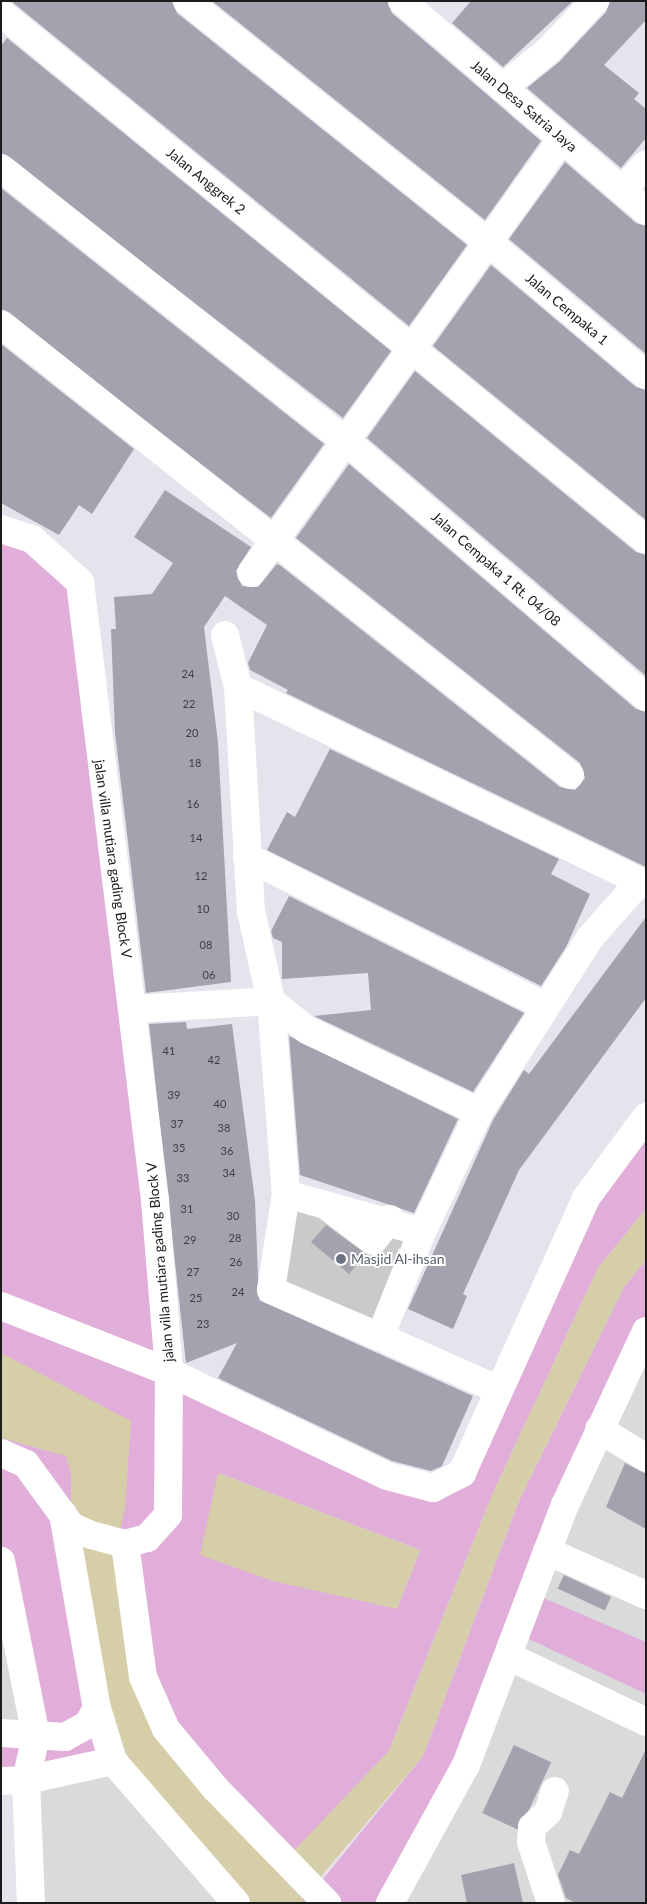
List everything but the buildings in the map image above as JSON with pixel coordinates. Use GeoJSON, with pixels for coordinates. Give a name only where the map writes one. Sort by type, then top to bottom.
{"type":"FeatureCollection","features":[{"type":"Feature","properties":{"kind":"street","name":"Jalan Cempaka 1"},"geometry":{"type":"LineString","coordinates":[[187,1],[488,242],[646,376]]}},
{"type":"Feature","properties":{"kind":"street","name":"Jalan Desa Satria Jaya"},"geometry":{"type":"LineString","coordinates":[[402,1],[646,211]]}},
{"type":"Feature","properties":{"kind":"street"},"geometry":{"type":"LineString","coordinates":[[502,88],[548,50],[595,1]]}},
{"type":"Feature","properties":{"kind":"street","name":"Jalan Anggrek 2"},"geometry":{"type":"LineString","coordinates":[[1,13],[646,540]]}},
{"type":"Feature","properties":{"kind":"street"},"geometry":{"type":"LineString","coordinates":[[251,573],[562,139]]}},
{"type":"Feature","properties":{"kind":"street"},"geometry":{"type":"LineString","coordinates":[[622,190],[646,164]]}},
{"type":"Feature","properties":{"kind":"street","name":"Jalan Cempaka 1 Rt. 04/08"},"geometry":{"type":"LineString","coordinates":[[1,168],[346,441],[646,698]]}},
{"type":"Feature","properties":{"kind":"street"},"geometry":{"type":"LineString","coordinates":[[1,324],[570,775]]}},
{"type":"Feature","properties":{"kind":"street","name":"jalan villa mutiara gading Block V"},"geometry":{"type":"LineString","coordinates":[[1,529],[32,539],[80,582],[98,756],[134,1009],[169,1372],[387,1476],[433,1488],[462,1473],[497,1389],[586,1198],[646,1118]]}},
{"type":"Feature","properties":{"kind":"street"},"geometry":{"type":"LineString","coordinates":[[225,635],[238,687],[246,857],[251,911],[271,1002],[286,1194],[271,1290],[497,1389]]}},
{"type":"Feature","properties":{"kind":"street"},"geometry":{"type":"LineString","coordinates":[[238,687],[643,882],[590,938],[543,1005],[479,1112],[422,1232],[380,1337]]}},
{"type":"Feature","properties":{"kind":"street"},"geometry":{"type":"LineString","coordinates":[[246,857],[543,1005]]}},
{"type":"Feature","properties":{"kind":"street"},"geometry":{"type":"LineString","coordinates":[[134,1009],[271,1002],[307,1030],[479,1112]]}},
{"type":"Feature","properties":{"kind":"street"},"geometry":{"type":"LineString","coordinates":[[286,1194],[317,1199],[373,1241],[390,1219],[422,1232]]}},
{"type":"Feature","properties":{"kind":"street"},"geometry":{"type":"LineString","coordinates":[[1,1306],[169,1372],[168,1515],[147,1538],[125,1544],[70,1526],[26,1464],[1,1453]]}},
{"type":"Feature","properties":{"kind":"street"},"geometry":{"type":"LineString","coordinates":[[390,1903],[466,1765],[510,1657],[547,1551],[599,1429],[646,1332]]}},
{"type":"Feature","properties":{"kind":"street"},"geometry":{"type":"LineString","coordinates":[[599,1429],[646,1458]]}},
{"type":"Feature","properties":{"kind":"street"},"geometry":{"type":"LineString","coordinates":[[63,1514],[97,1708],[113,1761],[236,1903]]}},
{"type":"Feature","properties":{"kind":"street"},"geometry":{"type":"LineString","coordinates":[[125,1544],[143,1677],[166,1729],[259,1834],[320,1896]]}},
{"type":"Feature","properties":{"kind":"street"},"geometry":{"type":"LineString","coordinates":[[547,1551],[646,1595]]}},
{"type":"Feature","properties":{"kind":"street"},"geometry":{"type":"LineString","coordinates":[[1,1561],[5,1619],[36,1736],[14,1780],[31,1903]]}},
{"type":"Feature","properties":{"kind":"street"},"geometry":{"type":"LineString","coordinates":[[510,1657],[646,1722]]}},
{"type":"Feature","properties":{"kind":"street"},"geometry":{"type":"LineString","coordinates":[[1,1734],[65,1737],[78,1731],[97,1708]]}},
{"type":"Feature","properties":{"kind":"street"},"geometry":{"type":"LineString","coordinates":[[14,1780],[113,1761]]}},
{"type":"Feature","properties":{"kind":"street"},"geometry":{"type":"LineString","coordinates":[[555,1901],[531,1842],[532,1827],[548,1812],[556,1791]]}},
{"type":"Feature","properties":{"kind":"shaded area"},"geometry":{"type":"Polygon","coordinates":[[[1,529],[80,582],[169,1372],[387,1476],[448,1482],[562,1249],[646,1117],[646,1209],[598,1268],[493,1493],[389,1751],[287,1859],[314,1890],[423,1756],[518,1503],[624,1287],[646,1260],[646,1331],[532,1593],[646,1642],[646,1694],[518,1634],[390,1903],[236,1903],[113,1761],[1,1781],[1,1733],[35,1736],[1,1561],[1,529]],[[218,1473],[397,1609],[420,1550],[218,1473]]]}},
{"type":"Feature","properties":{"kind":"shaded area","name":"Masjid Al-ihsan"},"geometry":{"type":"Polygon","coordinates":[[[286,1194],[417,1228],[380,1337],[271,1290],[286,1194]]]}},
{"type":"Feature","properties":{"kind":"shaded area"},"geometry":{"type":"Polygon","coordinates":[[[646,1209],[646,1260],[624,1287],[518,1503],[423,1756],[302,1899],[305,1903],[222,1903],[242,1889],[124,1754],[100,1689],[71,1526],[71,1475],[66,1456],[1,1438],[1,1353],[131,1421],[125,1508],[117,1542],[134,1680],[286,1859],[389,1751],[493,1493],[598,1268],[646,1209]]]}},
{"type":"Feature","properties":{"kind":"shaded area"},"geometry":{"type":"Polygon","coordinates":[[[646,1331],[646,1642],[532,1594],[646,1331]]]}},
{"type":"Feature","properties":{"kind":"shaded area"},"geometry":{"type":"Polygon","coordinates":[[[218,1473],[420,1550],[397,1609],[273,1581],[200,1555],[218,1473]]]}},
{"type":"Feature","properties":{"kind":"shaded area"},"geometry":{"type":"Polygon","coordinates":[[[1,1561],[36,1736],[1,1733],[1,1561]]]}},
{"type":"Feature","properties":{"kind":"shaded area"},"geometry":{"type":"Polygon","coordinates":[[[518,1634],[646,1694],[646,1903],[390,1903],[518,1634]]]}},
{"type":"Feature","properties":{"kind":"shaded area"},"geometry":{"type":"Polygon","coordinates":[[[113,1761],[236,1903],[31,1903],[26,1780],[113,1761]]]}},
{"type":"Feature","properties":{"kind":"place","name":"Masjid Al-ihsan"},"geometry":{"type":"Point","coordinates":[341,1259]}}]}
